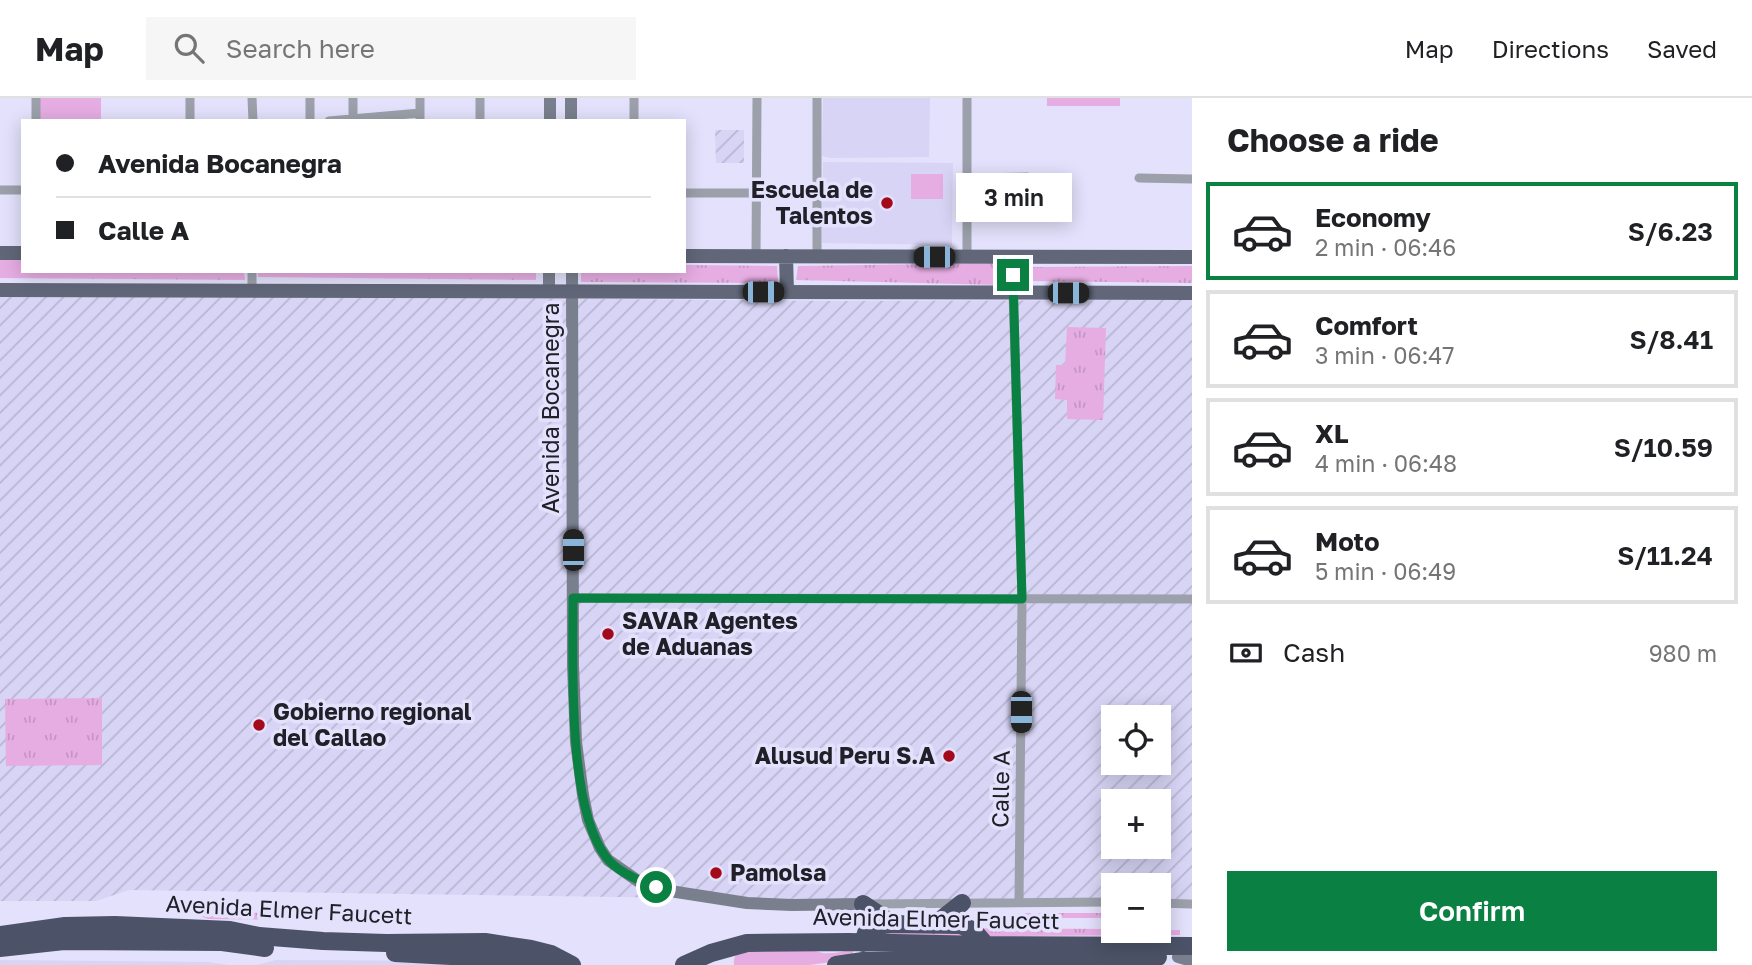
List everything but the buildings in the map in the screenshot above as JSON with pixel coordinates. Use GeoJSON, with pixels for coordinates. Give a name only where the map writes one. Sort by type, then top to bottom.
{"type":"FeatureCollection","features":[{"type":"Feature","properties":{"kind":"highway"},"geometry":{"type":"LineString","coordinates":[[934,925],[962,903]]}},
{"type":"Feature","properties":{"kind":"highway"},"geometry":{"type":"LineString","coordinates":[[863,904],[893,924]]}},
{"type":"Feature","properties":{"kind":"highway","name":"Avenida Elmer Faucett"},"geometry":{"type":"LineString","coordinates":[[0,935],[65,926],[115,925],[230,930],[259,936],[323,941],[485,942],[531,948],[551,954],[572,965]]}},
{"type":"Feature","properties":{"kind":"highway"},"geometry":{"type":"LineString","coordinates":[[863,943],[867,930],[873,926],[961,925],[974,931],[988,953]]}},
{"type":"Feature","properties":{"kind":"highway","name":"Avenida Elmer Faucett"},"geometry":{"type":"LineString","coordinates":[[0,948],[64,941],[222,943],[322,952],[524,960],[547,965]]}},
{"type":"Feature","properties":{"kind":"highway","name":"Avenida Elmer Faucett"},"geometry":{"type":"LineString","coordinates":[[684,965],[711,953],[728,956],[747,943],[863,943],[988,953]]}},
{"type":"Feature","properties":{"kind":"highway","name":"Avenida Elmer Faucett"},"geometry":{"type":"LineString","coordinates":[[836,965],[988,953],[1186,953]]}},
{"type":"Feature","properties":{"kind":"main road"},"geometry":{"type":"LineString","coordinates":[[0,253],[21,253]]}},
{"type":"Feature","properties":{"kind":"main road"},"geometry":{"type":"LineString","coordinates":[[686,256],[1192,257]]}},
{"type":"Feature","properties":{"kind":"main road"},"geometry":{"type":"LineString","coordinates":[[786,256],[787,292]]}},
{"type":"Feature","properties":{"kind":"main road"},"geometry":{"type":"LineString","coordinates":[[0,290],[1192,293]]}},
{"type":"Feature","properties":{"kind":"street"},"geometry":{"type":"LineString","coordinates":[[36,98],[36,119]]}},
{"type":"Feature","properties":{"kind":"street"},"geometry":{"type":"LineString","coordinates":[[190,98],[190,119]]}},
{"type":"Feature","properties":{"kind":"street"},"geometry":{"type":"LineString","coordinates":[[252,98],[253,119]]}},
{"type":"Feature","properties":{"kind":"street"},"geometry":{"type":"LineString","coordinates":[[310,98],[310,119]]}},
{"type":"Feature","properties":{"kind":"street"},"geometry":{"type":"LineString","coordinates":[[353,118],[354,98]]}},
{"type":"Feature","properties":{"kind":"street"},"geometry":{"type":"LineString","coordinates":[[345,119],[420,117],[420,98]]}},
{"type":"Feature","properties":{"kind":"street"},"geometry":{"type":"LineString","coordinates":[[480,98],[480,119]]}},
{"type":"Feature","properties":{"kind":"street"},"geometry":{"type":"LineString","coordinates":[[550,98],[550,119]]}},
{"type":"Feature","properties":{"kind":"street"},"geometry":{"type":"LineString","coordinates":[[571,98],[571,119]]}},
{"type":"Feature","properties":{"kind":"street"},"geometry":{"type":"LineString","coordinates":[[634,98],[634,119]]}},
{"type":"Feature","properties":{"kind":"street"},"geometry":{"type":"LineString","coordinates":[[756,256],[757,98]]}},
{"type":"Feature","properties":{"kind":"street"},"geometry":{"type":"LineString","coordinates":[[817,98],[817,256]]}},
{"type":"Feature","properties":{"kind":"street"},"geometry":{"type":"LineString","coordinates":[[967,98],[967,257]]}},
{"type":"Feature","properties":{"kind":"street"},"geometry":{"type":"LineString","coordinates":[[967,178],[1027,177]]}},
{"type":"Feature","properties":{"kind":"street"},"geometry":{"type":"LineString","coordinates":[[1139,178],[1192,178]]}},
{"type":"Feature","properties":{"kind":"street"},"geometry":{"type":"LineString","coordinates":[[0,190],[21,190]]}},
{"type":"Feature","properties":{"kind":"street"},"geometry":{"type":"LineString","coordinates":[[686,193],[756,193]]}},
{"type":"Feature","properties":{"kind":"street","name":"Calle A"},"geometry":{"type":"LineString","coordinates":[[1012,257],[1022,599],[1019,902]]}},
{"type":"Feature","properties":{"kind":"street"},"geometry":{"type":"LineString","coordinates":[[252,273],[252,291]]}},
{"type":"Feature","properties":{"kind":"street","name":"Avenida Bocanegra"},"geometry":{"type":"LineString","coordinates":[[549,273],[549,292]]}},
{"type":"Feature","properties":{"kind":"street","name":"Avenida Bocanegra"},"geometry":{"type":"LineString","coordinates":[[572,273],[573,665],[576,742],[583,795],[588,820],[608,860],[638,881],[656,887]]}},
{"type":"Feature","properties":{"kind":"street"},"geometry":{"type":"LineString","coordinates":[[573,598],[1192,599]]}},
{"type":"Feature","properties":{"kind":"street","name":"Avenida Elmer Faucett"},"geometry":{"type":"LineString","coordinates":[[656,887],[747,903],[802,905],[1101,902]]}},
{"type":"Feature","properties":{"kind":"street"},"geometry":{"type":"LineString","coordinates":[[1171,903],[1192,904]]}},
{"type":"Feature","properties":{"kind":"shaded area"},"geometry":{"type":"Polygon","coordinates":[[[823,98],[930,98],[929,157],[822,156],[823,98]]]}},
{"type":"Feature","properties":{"kind":"shaded area"},"geometry":{"type":"Polygon","coordinates":[[[715,130],[744,130],[744,163],[716,163],[715,130]]]}},
{"type":"Feature","properties":{"kind":"shaded area","name":"Escuela de Talentos"},"geometry":{"type":"Polygon","coordinates":[[[823,162],[953,163],[952,245],[822,243],[823,162]]]}},
{"type":"Feature","properties":{"kind":"shaded area"},"geometry":{"type":"Polygon","coordinates":[[[0,297],[1192,300],[1192,899],[1171,899],[1171,873],[1101,873],[1101,899],[902,901],[129,890],[96,901],[0,901],[0,297]]]}},
{"type":"Feature","properties":{"kind":"shaded area"},"geometry":{"type":"Polygon","coordinates":[[[0,960],[208,962],[228,965],[0,965],[0,960]]]}},
{"type":"Feature","properties":{"kind":"shaded area"},"geometry":{"type":"Polygon","coordinates":[[[276,960],[472,961],[502,965],[257,965],[276,960]]]}},
{"type":"Feature","properties":{"kind":"green space"},"geometry":{"type":"Polygon","coordinates":[[[39,98],[101,98],[101,119],[39,119],[39,98]]]}},
{"type":"Feature","properties":{"kind":"green space"},"geometry":{"type":"Polygon","coordinates":[[[1047,98],[1120,98],[1120,106],[1047,106],[1047,98]]]}},
{"type":"Feature","properties":{"kind":"green space"},"geometry":{"type":"Polygon","coordinates":[[[911,174],[943,174],[943,199],[911,199],[911,174]]]}},
{"type":"Feature","properties":{"kind":"green space"},"geometry":{"type":"Polygon","coordinates":[[[0,260],[21,260],[21,273],[244,273],[245,280],[0,278],[0,260]]]}},
{"type":"Feature","properties":{"kind":"green space"},"geometry":{"type":"Polygon","coordinates":[[[1003,263],[1002,285],[796,280],[798,266],[1003,263]]]}},
{"type":"Feature","properties":{"kind":"green space"},"geometry":{"type":"Polygon","coordinates":[[[686,265],[777,266],[778,283],[581,282],[581,273],[686,273],[686,265]]]}},
{"type":"Feature","properties":{"kind":"green space"},"geometry":{"type":"Polygon","coordinates":[[[1192,266],[1192,283],[1023,281],[1026,267],[1192,266]]]}},
{"type":"Feature","properties":{"kind":"green space"},"geometry":{"type":"Polygon","coordinates":[[[258,273],[536,273],[536,280],[258,277],[258,273]]]}},
{"type":"Feature","properties":{"kind":"green space"},"geometry":{"type":"Polygon","coordinates":[[[1067,327],[1106,328],[1103,420],[1067,419],[1067,400],[1055,399],[1056,365],[1065,365],[1067,327]]]}},
{"type":"Feature","properties":{"kind":"green space"},"geometry":{"type":"Polygon","coordinates":[[[102,698],[102,765],[6,766],[5,699],[102,698]]]}},
{"type":"Feature","properties":{"kind":"green space"},"geometry":{"type":"Polygon","coordinates":[[[195,911],[302,914],[302,920],[208,919],[195,914],[195,911]]]}},
{"type":"Feature","properties":{"kind":"green space"},"geometry":{"type":"Polygon","coordinates":[[[1018,913],[1101,913],[1101,918],[1019,918],[1018,913]]]}},
{"type":"Feature","properties":{"kind":"green space"},"geometry":{"type":"Polygon","coordinates":[[[875,928],[1101,929],[1101,936],[874,937],[875,928]]]}},
{"type":"Feature","properties":{"kind":"green space"},"geometry":{"type":"Polygon","coordinates":[[[1171,930],[1180,930],[1180,935],[1171,935],[1171,930]]]}},
{"type":"Feature","properties":{"kind":"green space"},"geometry":{"type":"Polygon","coordinates":[[[746,949],[814,950],[828,953],[853,950],[853,959],[809,965],[734,965],[736,955],[746,949]]]}},
{"type":"Feature","properties":{"kind":"place","name":"Escuela de Talentos"},"geometry":{"type":"Point","coordinates":[887,203]}},
{"type":"Feature","properties":{"kind":"place","name":"SAVAR Agentes de Aduanas"},"geometry":{"type":"Point","coordinates":[608,634]}},
{"type":"Feature","properties":{"kind":"place","name":"Gobierno regional del Callao"},"geometry":{"type":"Point","coordinates":[259,725]}},
{"type":"Feature","properties":{"kind":"place","name":"Alusud Peru S.A"},"geometry":{"type":"Point","coordinates":[949,756]}},
{"type":"Feature","properties":{"kind":"place","name":"Pamolsa"},"geometry":{"type":"Point","coordinates":[716,873]}},
{"type":"Feature","properties":{"kind":"route"},"geometry":{"type":"LineString","coordinates":[[656,887],[638,881],[608,860],[588,820],[576,742],[573,598],[1022,599],[1013,275]]}}]}
